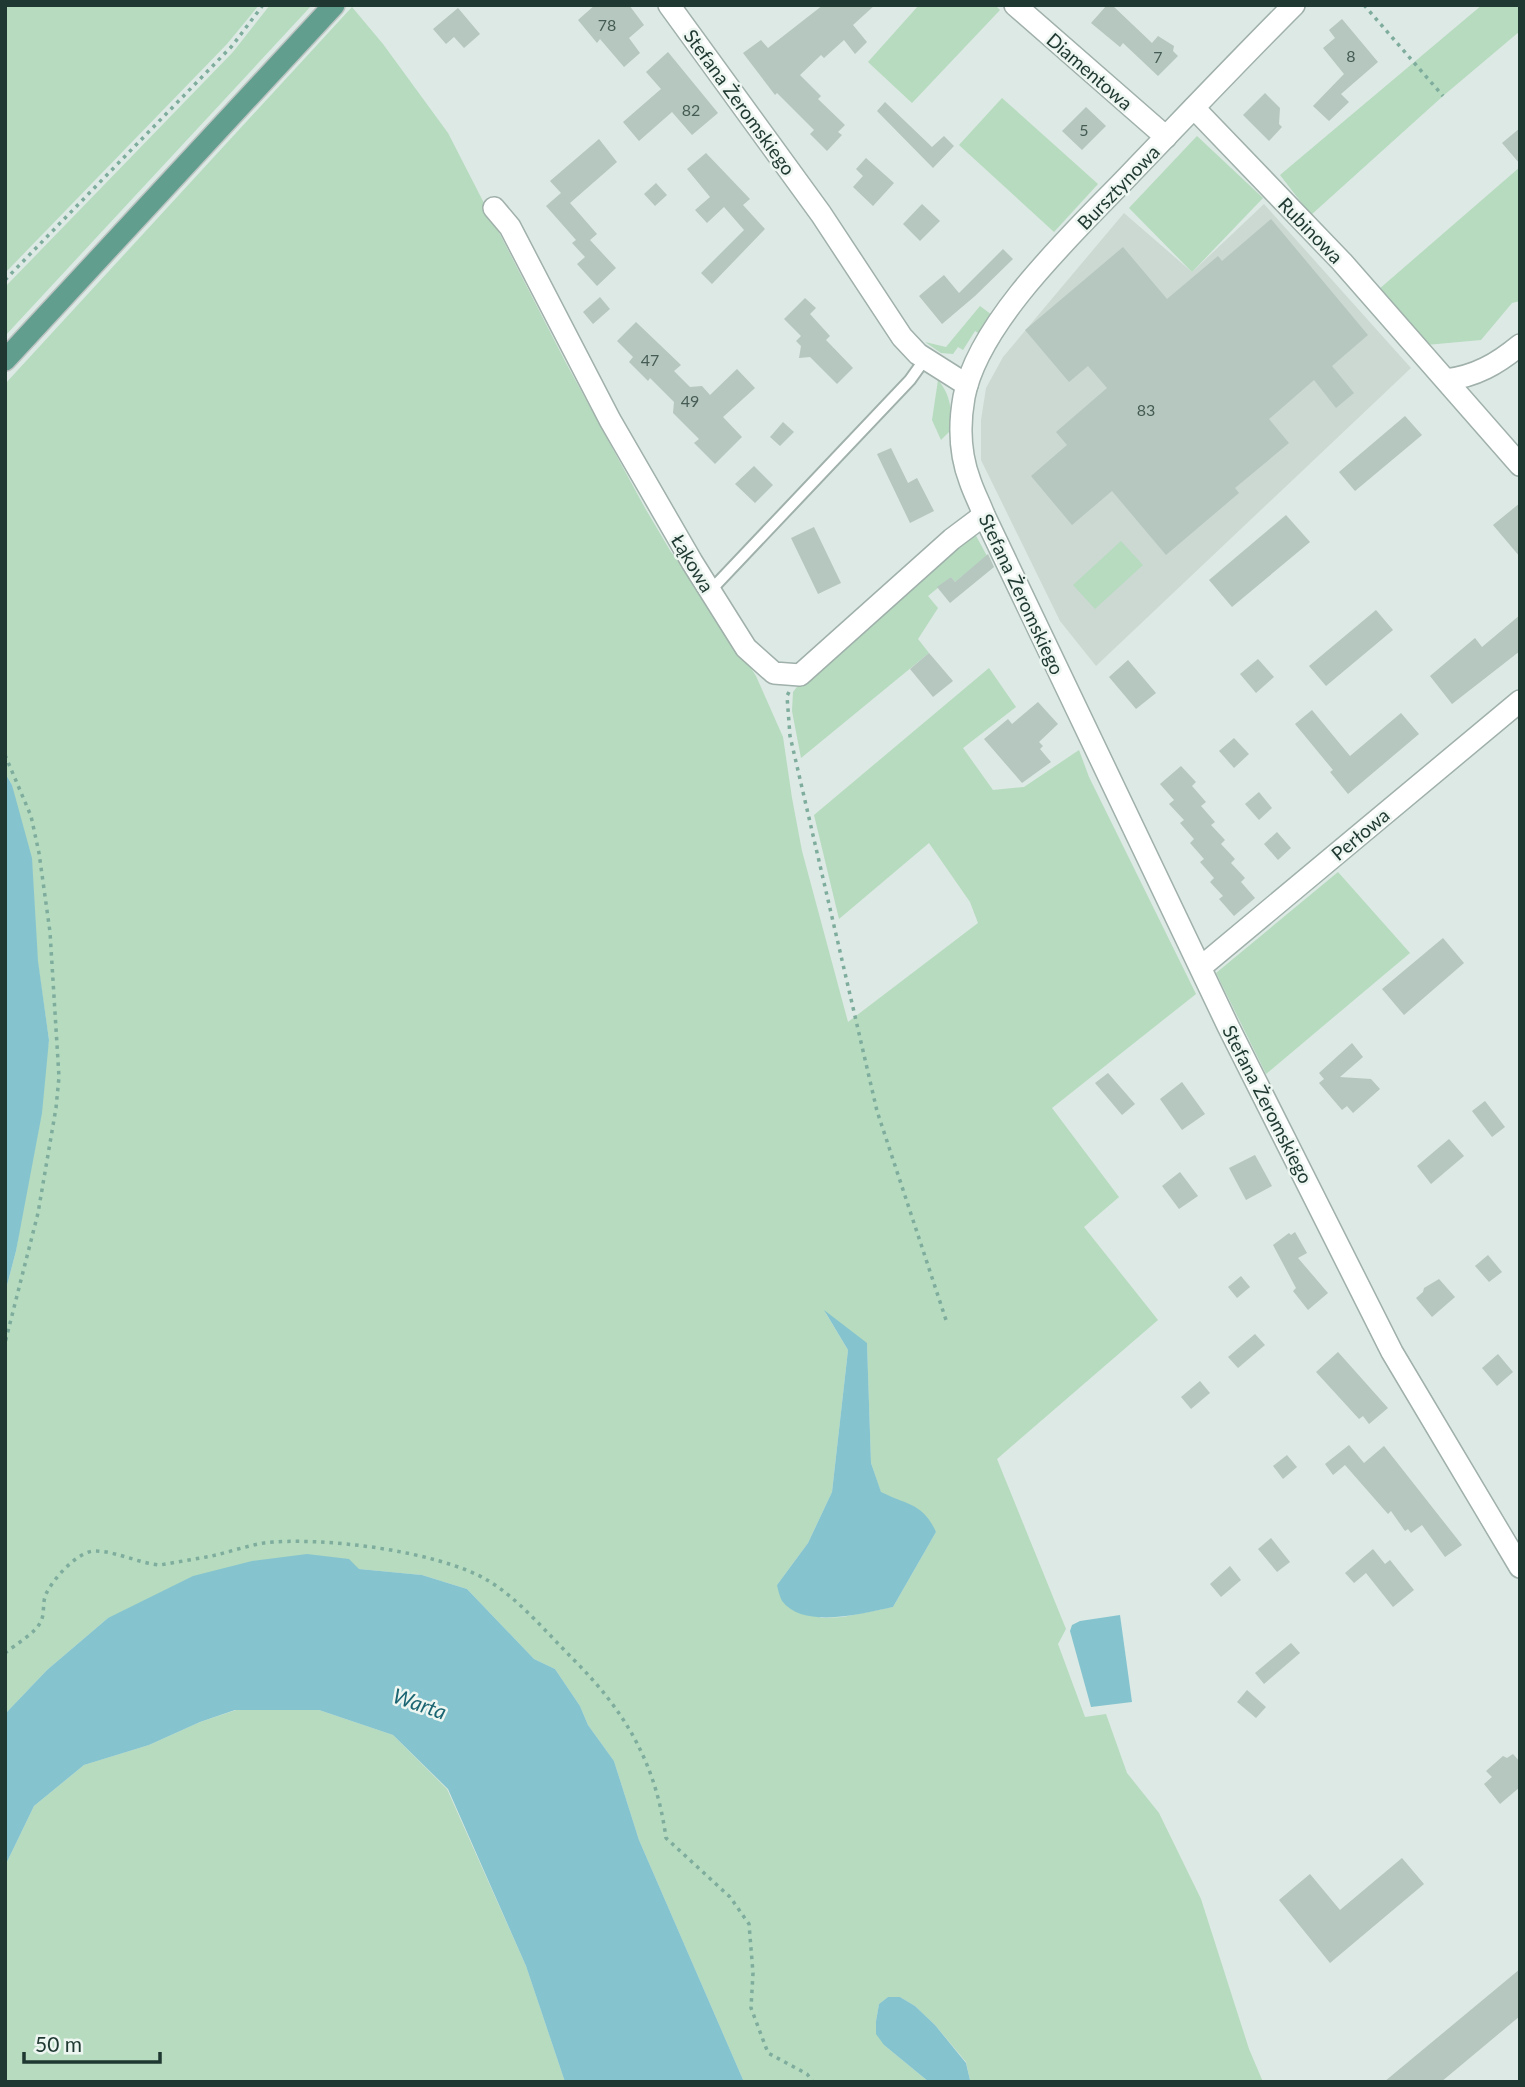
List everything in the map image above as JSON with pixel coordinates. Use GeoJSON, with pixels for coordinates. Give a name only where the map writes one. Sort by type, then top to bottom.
{"type":"FeatureCollection","features":[{"type":"Feature","properties":{"kind":"main road"},"geometry":{"type":"LineString","coordinates":[[5,360],[334,5]]}},
{"type":"Feature","properties":{"kind":"street","name":"Stefana Żeromskiego"},"geometry":{"type":"LineString","coordinates":[[669,5],[821,214],[902,337],[925,359],[967,386],[962,418],[962,449],[965,468],[984,515],[1200,967],[1392,1352],[1520,1567]]}},
{"type":"Feature","properties":{"kind":"street","name":"Diamentowa"},"geometry":{"type":"LineString","coordinates":[[1014,5],[1166,137]]}},
{"type":"Feature","properties":{"kind":"street","name":"Bursztynowa"},"geometry":{"type":"LineString","coordinates":[[967,386],[983,345],[1023,291],[1061,247],[1294,5]]}},
{"type":"Feature","properties":{"kind":"street","name":"Rubinowa"},"geometry":{"type":"LineString","coordinates":[[1194,108],[1342,262],[1520,465]]}},
{"type":"Feature","properties":{"kind":"street","name":"Łąkowa"},"geometry":{"type":"LineString","coordinates":[[494,208],[510,227],[610,421],[746,648],[774,673],[800,675]]}},
{"type":"Feature","properties":{"kind":"street"},"geometry":{"type":"LineString","coordinates":[[1446,380],[1481,372],[1520,345]]}},
{"type":"Feature","properties":{"kind":"street"},"geometry":{"type":"LineString","coordinates":[[800,675],[952,539],[984,515]]}},
{"type":"Feature","properties":{"kind":"street","name":"Perłowa"},"geometry":{"type":"LineString","coordinates":[[1200,967],[1520,701]]}},
{"type":"Feature","properties":{"kind":"lane"},"geometry":{"type":"LineString","coordinates":[[710,591],[910,380],[925,359]]}},
{"type":"Feature","properties":{"kind":"path"},"geometry":{"type":"LineString","coordinates":[[5,280],[232,46],[263,5]]}},
{"type":"Feature","properties":{"kind":"path"},"geometry":{"type":"LineString","coordinates":[[1364,5],[1443,96]]}},
{"type":"Feature","properties":{"kind":"path"},"geometry":{"type":"LineString","coordinates":[[800,675],[787,696],[790,736],[877,1111],[947,1323]]}},
{"type":"Feature","properties":{"kind":"path"},"geometry":{"type":"LineString","coordinates":[[5,755],[31,816],[39,853],[50,932],[59,1077],[38,1213],[5,1343]]}},
{"type":"Feature","properties":{"kind":"path"},"geometry":{"type":"LineString","coordinates":[[5,1653],[42,1619],[47,1592],[66,1567],[85,1552],[96,1550],[144,1564],[160,1565],[263,1544],[316,1541],[357,1545],[414,1556],[455,1566],[488,1580],[528,1613],[591,1677],[620,1713],[651,1770],[663,1811],[666,1839],[730,1897],[749,1924],[753,1973],[751,2008],[768,2053],[807,2074],[813,2082]]}},
{"type":"Feature","properties":{"kind":"shaded area"},"geometry":{"type":"Polygon","coordinates":[[[1264,204],[1411,368],[1096,666],[1060,621],[981,460],[981,420],[986,388],[1003,357],[1124,213],[1192,272],[1264,204]]]}},
{"type":"Feature","properties":{"kind":"green space"},"geometry":{"type":"Polygon","coordinates":[[[5,5],[259,5],[227,44],[5,273],[5,5]]]}},
{"type":"Feature","properties":{"kind":"green space"},"geometry":{"type":"Polygon","coordinates":[[[270,5],[312,5],[5,336],[5,287],[233,52],[270,5]]]}},
{"type":"Feature","properties":{"kind":"green space"},"geometry":{"type":"Polygon","coordinates":[[[919,5],[995,5],[1000,10],[912,103],[868,62],[919,5]]]}},
{"type":"Feature","properties":{"kind":"green space"},"geometry":{"type":"Polygon","coordinates":[[[1482,5],[1520,5],[1520,31],[1311,215],[1280,175],[1482,5]]]}},
{"type":"Feature","properties":{"kind":"green space"},"geometry":{"type":"Polygon","coordinates":[[[352,7],[383,44],[448,133],[566,363],[645,508],[671,552],[691,575],[756,676],[783,737],[802,851],[848,1022],[978,923],[970,902],[929,843],[839,919],[814,815],[989,668],[1016,707],[963,748],[993,790],[1024,787],[1079,750],[1089,777],[1196,994],[1052,1108],[1119,1197],[1084,1227],[1158,1320],[997,1459],[1066,1629],[1058,1644],[1085,1717],[1106,1714],[1127,1773],[1159,1813],[1201,1899],[1249,2049],[1263,2082],[968,2082],[970,2080],[966,2062],[935,2025],[915,2006],[900,1997],[888,1997],[879,2004],[876,2021],[884,2045],[929,2082],[744,2082],[639,1840],[614,1761],[588,1725],[580,1706],[555,1669],[534,1659],[467,1589],[422,1575],[359,1569],[108,1618],[47,1670],[5,1714],[5,1293],[16,1251],[49,1040],[12,785],[5,773],[5,384],[352,7]],[[825,1312],[848,1350],[832,1492],[808,1543],[777,1585],[821,1618],[843,1617],[893,1607],[936,1532],[897,1500],[881,1493],[871,1463],[867,1344],[825,1312]]]}},
{"type":"Feature","properties":{"kind":"green space"},"geometry":{"type":"Polygon","coordinates":[[[1002,98],[1098,184],[1054,232],[959,145],[1002,98]]]}},
{"type":"Feature","properties":{"kind":"green space"},"geometry":{"type":"Polygon","coordinates":[[[1197,136],[1263,198],[1192,272],[1129,208],[1197,136]]]}},
{"type":"Feature","properties":{"kind":"green space"},"geometry":{"type":"Polygon","coordinates":[[[1520,167],[1520,301],[1512,303],[1481,340],[1426,345],[1378,290],[1520,167]]]}},
{"type":"Feature","properties":{"kind":"green space"},"geometry":{"type":"Polygon","coordinates":[[[980,306],[992,315],[980,334],[975,331],[963,350],[958,347],[953,354],[941,353],[925,342],[946,347],[980,306]]]}},
{"type":"Feature","properties":{"kind":"green space"},"geometry":{"type":"Polygon","coordinates":[[[938,380],[948,398],[951,417],[951,430],[941,440],[932,420],[938,380]]]}},
{"type":"Feature","properties":{"kind":"green space"},"geometry":{"type":"Polygon","coordinates":[[[974,532],[987,556],[955,582],[951,577],[928,596],[938,608],[918,639],[929,653],[801,758],[792,711],[793,692],[804,678],[974,532]]]}},
{"type":"Feature","properties":{"kind":"green space"},"geometry":{"type":"Polygon","coordinates":[[[1121,541],[1143,565],[1095,609],[1073,585],[1121,541]]]}},
{"type":"Feature","properties":{"kind":"green space"},"geometry":{"type":"Polygon","coordinates":[[[1338,872],[1410,953],[1266,1074],[1216,973],[1338,872]]]}},
{"type":"Feature","properties":{"kind":"green space"},"geometry":{"type":"Polygon","coordinates":[[[236,1710],[319,1710],[393,1735],[447,1789],[526,1966],[565,2082],[5,2082],[5,1866],[34,1806],[84,1765],[149,1745],[200,1722],[236,1710]]]}},
{"type":"Feature","properties":{"kind":"water"},"geometry":{"type":"Polygon","coordinates":[[[5,773],[12,785],[32,858],[38,961],[49,1040],[42,1113],[16,1251],[5,1293],[5,773]]]}},
{"type":"Feature","properties":{"kind":"water"},"geometry":{"type":"Polygon","coordinates":[[[824,1310],[867,1343],[871,1463],[881,1492],[920,1510],[936,1532],[893,1607],[835,1617],[805,1615],[792,1610],[782,1601],[777,1585],[808,1543],[832,1492],[848,1350],[824,1310]]]}},
{"type":"Feature","properties":{"kind":"water","name":"Warta"},"geometry":{"type":"Polygon","coordinates":[[[307,1554],[349,1559],[359,1569],[422,1575],[467,1589],[534,1659],[555,1669],[580,1706],[588,1725],[614,1761],[639,1840],[744,2082],[565,2082],[526,1966],[448,1789],[393,1735],[319,1710],[235,1710],[149,1745],[84,1765],[34,1806],[5,1866],[5,1714],[47,1670],[108,1618],[193,1576],[252,1561],[307,1554]]]}},
{"type":"Feature","properties":{"kind":"water"},"geometry":{"type":"Polygon","coordinates":[[[1120,1615],[1132,1702],[1091,1707],[1070,1631],[1072,1625],[1080,1621],[1120,1615]]]}},
{"type":"Feature","properties":{"kind":"water"},"geometry":{"type":"Polygon","coordinates":[[[888,1997],[900,1997],[915,2006],[935,2025],[966,2063],[970,2080],[929,2082],[884,2045],[876,2034],[876,2021],[879,2004],[888,1997]]]}},
{"type":"Feature","properties":{"kind":"building"},"geometry":{"type":"Polygon","coordinates":[[[595,5],[629,5],[644,25],[629,38],[640,53],[624,67],[600,39],[597,43],[578,20],[595,5]]]}},
{"type":"Feature","properties":{"kind":"building"},"geometry":{"type":"Polygon","coordinates":[[[823,5],[875,5],[853,25],[867,42],[855,54],[844,40],[824,58],[821,55],[800,75],[821,96],[818,99],[845,125],[838,132],[842,135],[827,151],[810,134],[814,130],[777,93],[775,95],[743,53],[761,40],[768,48],[823,5]]]}},
{"type":"Feature","properties":{"kind":"building"},"geometry":{"type":"Polygon","coordinates":[[[1107,5],[1112,5],[1152,43],[1158,36],[1174,46],[1173,51],[1178,56],[1158,76],[1123,43],[1120,47],[1091,23],[1107,5]]]}},
{"type":"Feature","properties":{"kind":"building"},"geometry":{"type":"Polygon","coordinates":[[[458,8],[480,34],[464,48],[454,37],[446,44],[433,29],[458,8]]]}},
{"type":"Feature","properties":{"kind":"building"},"geometry":{"type":"Polygon","coordinates":[[[1342,19],[1378,62],[1341,94],[1349,102],[1329,121],[1313,106],[1344,74],[1323,48],[1335,38],[1329,30],[1342,19]]]}},
{"type":"Feature","properties":{"kind":"building"},"geometry":{"type":"Polygon","coordinates":[[[668,52],[718,113],[692,135],[672,112],[639,141],[623,122],[661,89],[646,72],[668,52]]]}},
{"type":"Feature","properties":{"kind":"building"},"geometry":{"type":"Polygon","coordinates":[[[1265,93],[1280,108],[1279,124],[1282,127],[1269,141],[1243,115],[1265,93]]]}},
{"type":"Feature","properties":{"kind":"building"},"geometry":{"type":"Polygon","coordinates":[[[885,102],[932,147],[944,136],[954,146],[933,168],[877,111],[885,102]]]}},
{"type":"Feature","properties":{"kind":"building"},"geometry":{"type":"Polygon","coordinates":[[[1086,107],[1106,126],[1082,150],[1062,131],[1086,107]]]}},
{"type":"Feature","properties":{"kind":"building"},"geometry":{"type":"Polygon","coordinates":[[[1520,128],[1520,164],[1502,143],[1520,128]]]}},
{"type":"Feature","properties":{"kind":"building"},"geometry":{"type":"Polygon","coordinates":[[[599,139],[617,162],[570,203],[597,234],[590,240],[616,268],[597,286],[577,264],[585,257],[572,243],[576,240],[546,206],[561,193],[550,181],[599,139]]]}},
{"type":"Feature","properties":{"kind":"building"},"geometry":{"type":"Polygon","coordinates":[[[706,153],[750,199],[743,205],[765,229],[712,284],[701,273],[744,230],[724,207],[707,223],[695,210],[710,197],[687,169],[706,153]]]}},
{"type":"Feature","properties":{"kind":"building"},"geometry":{"type":"Polygon","coordinates":[[[866,158],[894,183],[873,206],[853,187],[863,176],[856,169],[866,158]]]}},
{"type":"Feature","properties":{"kind":"building"},"geometry":{"type":"Polygon","coordinates":[[[656,183],[667,195],[655,206],[644,194],[656,183]]]}},
{"type":"Feature","properties":{"kind":"building"},"geometry":{"type":"Polygon","coordinates":[[[922,204],[940,221],[920,241],[903,224],[922,204]]]}},
{"type":"Feature","properties":{"kind":"building"},"geometry":{"type":"Polygon","coordinates":[[[1271,219],[1368,335],[1332,366],[1354,393],[1336,408],[1314,380],[1269,419],[1289,443],[1235,488],[1239,493],[1166,555],[1112,491],[1072,525],[1031,476],[1067,445],[1056,432],[1107,388],[1088,366],[1069,382],[1025,330],[1123,247],[1167,299],[1218,256],[1222,261],[1271,219]]]}},
{"type":"Feature","properties":{"kind":"building"},"geometry":{"type":"Polygon","coordinates":[[[1003,249],[1013,259],[942,324],[919,296],[944,275],[959,293],[1003,249]]]}},
{"type":"Feature","properties":{"kind":"building"},"geometry":{"type":"Polygon","coordinates":[[[600,297],[610,309],[593,324],[583,312],[600,297]]]}},
{"type":"Feature","properties":{"kind":"building"},"geometry":{"type":"Polygon","coordinates":[[[805,298],[816,308],[810,314],[830,336],[826,340],[853,368],[837,384],[810,357],[799,358],[801,346],[796,341],[801,336],[784,319],[805,298]]]}},
{"type":"Feature","properties":{"kind":"building"},"geometry":{"type":"Polygon","coordinates":[[[636,322],[681,365],[674,371],[690,387],[702,386],[710,395],[737,369],[755,388],[723,417],[742,437],[715,464],[694,443],[699,439],[673,413],[674,402],[629,362],[633,357],[617,341],[636,322]]]}},
{"type":"Feature","properties":{"kind":"building"},"geometry":{"type":"Polygon","coordinates":[[[1405,416],[1422,435],[1355,491],[1339,472],[1405,416]]]}},
{"type":"Feature","properties":{"kind":"building"},"geometry":{"type":"Polygon","coordinates":[[[783,422],[794,432],[780,446],[770,437],[783,422]]]}},
{"type":"Feature","properties":{"kind":"building"},"geometry":{"type":"Polygon","coordinates":[[[891,448],[908,483],[917,478],[934,511],[910,523],[877,454],[891,448]]]}},
{"type":"Feature","properties":{"kind":"building"},"geometry":{"type":"Polygon","coordinates":[[[754,466],[773,485],[755,503],[735,484],[754,466]]]}},
{"type":"Feature","properties":{"kind":"building"},"geometry":{"type":"Polygon","coordinates":[[[1520,503],[1520,557],[1493,525],[1520,503]]]}},
{"type":"Feature","properties":{"kind":"building"},"geometry":{"type":"Polygon","coordinates":[[[1286,515],[1310,542],[1232,607],[1209,580],[1286,515]]]}},
{"type":"Feature","properties":{"kind":"building"},"geometry":{"type":"Polygon","coordinates":[[[814,527],[841,583],[818,594],[791,538],[814,527]]]}},
{"type":"Feature","properties":{"kind":"building"},"geometry":{"type":"Polygon","coordinates":[[[988,554],[994,567],[950,603],[937,587],[951,577],[955,582],[988,554]]]}},
{"type":"Feature","properties":{"kind":"building"},"geometry":{"type":"Polygon","coordinates":[[[1376,610],[1393,630],[1326,686],[1309,666],[1376,610]]]}},
{"type":"Feature","properties":{"kind":"building"},"geometry":{"type":"Polygon","coordinates":[[[1520,615],[1520,651],[1452,704],[1430,676],[1475,638],[1482,647],[1520,615]]]}},
{"type":"Feature","properties":{"kind":"building"},"geometry":{"type":"Polygon","coordinates":[[[929,653],[953,681],[933,697],[910,669],[929,653]]]}},
{"type":"Feature","properties":{"kind":"building"},"geometry":{"type":"Polygon","coordinates":[[[1258,659],[1274,677],[1256,693],[1240,674],[1258,659]]]}},
{"type":"Feature","properties":{"kind":"building"},"geometry":{"type":"Polygon","coordinates":[[[1128,660],[1156,693],[1136,709],[1109,677],[1128,660]]]}},
{"type":"Feature","properties":{"kind":"building"},"geometry":{"type":"Polygon","coordinates":[[[1038,702],[1058,724],[1039,742],[1043,746],[1040,749],[1051,762],[1022,783],[984,739],[1008,719],[1012,724],[1038,702]]]}},
{"type":"Feature","properties":{"kind":"building"},"geometry":{"type":"Polygon","coordinates":[[[1312,710],[1350,756],[1401,713],[1419,734],[1348,794],[1330,772],[1333,770],[1295,724],[1312,710]]]}},
{"type":"Feature","properties":{"kind":"building"},"geometry":{"type":"Polygon","coordinates":[[[1234,738],[1249,754],[1234,768],[1219,751],[1234,738]]]}},
{"type":"Feature","properties":{"kind":"building"},"geometry":{"type":"Polygon","coordinates":[[[1181,766],[1196,782],[1192,786],[1206,802],[1201,806],[1215,822],[1211,825],[1225,840],[1221,844],[1235,859],[1231,863],[1245,878],[1241,882],[1255,898],[1234,916],[1219,899],[1223,896],[1210,882],[1214,878],[1200,862],[1204,859],[1190,843],[1194,839],[1180,823],[1184,820],[1169,804],[1174,800],[1160,784],[1181,766]]]}},
{"type":"Feature","properties":{"kind":"building"},"geometry":{"type":"Polygon","coordinates":[[[1259,792],[1272,808],[1259,820],[1245,804],[1259,792]]]}},
{"type":"Feature","properties":{"kind":"building"},"geometry":{"type":"Polygon","coordinates":[[[1277,832],[1291,848],[1278,860],[1264,844],[1277,832]]]}},
{"type":"Feature","properties":{"kind":"building"},"geometry":{"type":"Polygon","coordinates":[[[1443,938],[1464,963],[1404,1015],[1382,989],[1443,938]]]}},
{"type":"Feature","properties":{"kind":"building"},"geometry":{"type":"Polygon","coordinates":[[[1352,1043],[1363,1057],[1340,1077],[1371,1079],[1380,1089],[1353,1113],[1347,1106],[1342,1110],[1319,1083],[1324,1079],[1319,1073],[1352,1043]]]}},
{"type":"Feature","properties":{"kind":"building"},"geometry":{"type":"Polygon","coordinates":[[[1108,1073],[1135,1104],[1122,1115],[1095,1083],[1108,1073]]]}},
{"type":"Feature","properties":{"kind":"building"},"geometry":{"type":"Polygon","coordinates":[[[1182,1082],[1205,1114],[1182,1130],[1160,1099],[1182,1082]]]}},
{"type":"Feature","properties":{"kind":"building"},"geometry":{"type":"Polygon","coordinates":[[[1485,1101],[1505,1127],[1492,1137],[1472,1111],[1485,1101]]]}},
{"type":"Feature","properties":{"kind":"building"},"geometry":{"type":"Polygon","coordinates":[[[1449,1139],[1464,1156],[1431,1184],[1417,1166],[1449,1139]]]}},
{"type":"Feature","properties":{"kind":"building"},"geometry":{"type":"Polygon","coordinates":[[[1255,1155],[1272,1186],[1246,1200],[1229,1168],[1255,1155]]]}},
{"type":"Feature","properties":{"kind":"building"},"geometry":{"type":"Polygon","coordinates":[[[1180,1172],[1198,1196],[1179,1209],[1162,1186],[1180,1172]]]}},
{"type":"Feature","properties":{"kind":"building"},"geometry":{"type":"Polygon","coordinates":[[[1295,1232],[1307,1253],[1298,1258],[1328,1293],[1308,1310],[1293,1291],[1296,1288],[1273,1245],[1289,1233],[1291,1235],[1295,1232]]]}},
{"type":"Feature","properties":{"kind":"building"},"geometry":{"type":"Polygon","coordinates":[[[1488,1255],[1502,1272],[1489,1282],[1475,1266],[1488,1255]]]}},
{"type":"Feature","properties":{"kind":"building"},"geometry":{"type":"Polygon","coordinates":[[[1241,1276],[1250,1287],[1237,1298],[1228,1287],[1241,1276]]]}},
{"type":"Feature","properties":{"kind":"building"},"geometry":{"type":"Polygon","coordinates":[[[1439,1279],[1455,1297],[1432,1317],[1416,1298],[1424,1288],[1439,1279]]]}},
{"type":"Feature","properties":{"kind":"building"},"geometry":{"type":"Polygon","coordinates":[[[1255,1334],[1265,1345],[1238,1368],[1228,1357],[1255,1334]]]}},
{"type":"Feature","properties":{"kind":"building"},"geometry":{"type":"Polygon","coordinates":[[[1338,1352],[1388,1408],[1369,1424],[1363,1416],[1359,1419],[1316,1372],[1338,1352]]]}},
{"type":"Feature","properties":{"kind":"building"},"geometry":{"type":"Polygon","coordinates":[[[1498,1354],[1513,1372],[1497,1386],[1482,1368],[1498,1354]]]}},
{"type":"Feature","properties":{"kind":"building"},"geometry":{"type":"Polygon","coordinates":[[[1200,1381],[1210,1393],[1191,1409],[1181,1397],[1200,1381]]]}},
{"type":"Feature","properties":{"kind":"building"},"geometry":{"type":"Polygon","coordinates":[[[1349,1445],[1364,1463],[1384,1446],[1462,1545],[1445,1557],[1422,1525],[1411,1533],[1408,1529],[1405,1531],[1391,1511],[1388,1514],[1345,1465],[1333,1475],[1325,1464],[1349,1445]]]}},
{"type":"Feature","properties":{"kind":"building"},"geometry":{"type":"Polygon","coordinates":[[[1287,1455],[1297,1467],[1283,1479],[1273,1466],[1287,1455]]]}},
{"type":"Feature","properties":{"kind":"building"},"geometry":{"type":"Polygon","coordinates":[[[1271,1538],[1290,1562],[1277,1572],[1258,1549],[1271,1538]]]}},
{"type":"Feature","properties":{"kind":"building"},"geometry":{"type":"Polygon","coordinates":[[[1373,1549],[1385,1564],[1390,1560],[1414,1590],[1393,1607],[1366,1573],[1354,1583],[1345,1573],[1373,1549]]]}},
{"type":"Feature","properties":{"kind":"building"},"geometry":{"type":"Polygon","coordinates":[[[1230,1566],[1241,1580],[1221,1597],[1210,1584],[1230,1566]]]}},
{"type":"Feature","properties":{"kind":"building"},"geometry":{"type":"Polygon","coordinates":[[[1291,1643],[1300,1653],[1264,1684],[1255,1673],[1291,1643]]]}},
{"type":"Feature","properties":{"kind":"building"},"geometry":{"type":"Polygon","coordinates":[[[1247,1690],[1266,1707],[1256,1718],[1237,1702],[1247,1690]]]}},
{"type":"Feature","properties":{"kind":"building"},"geometry":{"type":"Polygon","coordinates":[[[1513,1754],[1520,1762],[1520,1787],[1500,1804],[1484,1784],[1492,1777],[1486,1771],[1503,1756],[1507,1758],[1513,1754]]]}},
{"type":"Feature","properties":{"kind":"building"},"geometry":{"type":"Polygon","coordinates":[[[1402,1858],[1424,1884],[1330,1963],[1279,1900],[1310,1874],[1340,1910],[1402,1858]]]}},
{"type":"Feature","properties":{"kind":"building"},"geometry":{"type":"Polygon","coordinates":[[[1520,1969],[1520,2016],[1441,2082],[1384,2082],[1520,1969]]]}}]}
